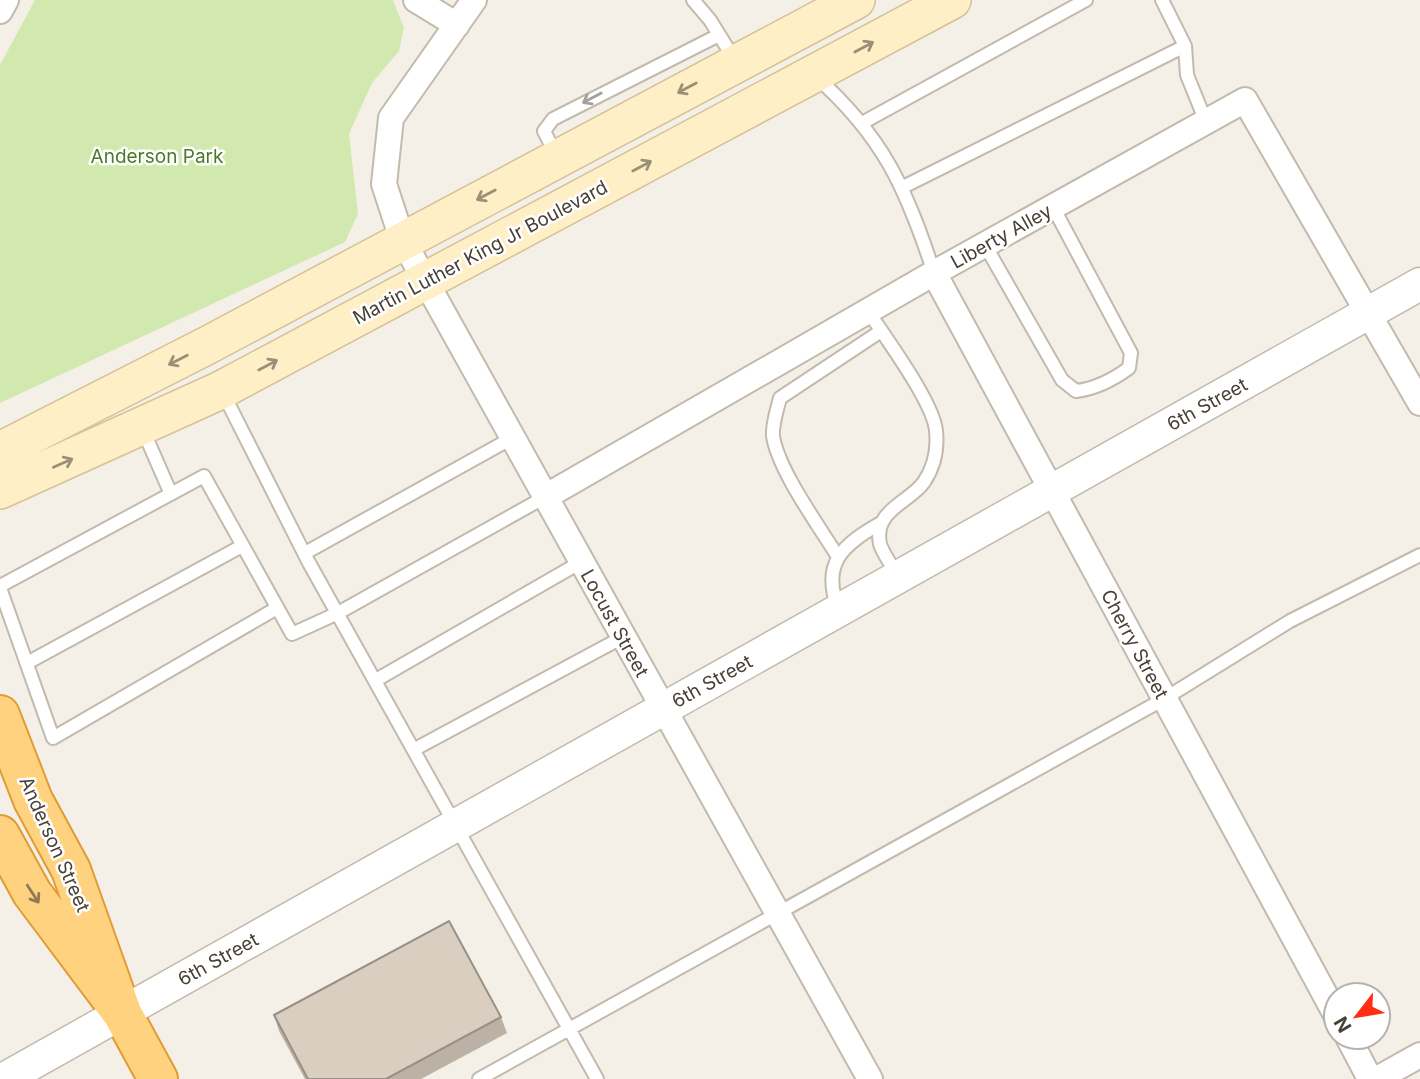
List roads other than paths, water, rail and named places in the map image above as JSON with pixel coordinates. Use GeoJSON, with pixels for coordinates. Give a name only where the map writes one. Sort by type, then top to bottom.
{"type":"FeatureCollection","features":[{"type":"Feature","properties":{"kind":"highway","name":"Anderson Street"},"geometry":{"type":"LineString","coordinates":[[0,715],[33,800],[71,870],[122,1013]]}},
{"type":"Feature","properties":{"kind":"highway","name":"Anderson Street"},"geometry":{"type":"LineString","coordinates":[[0,835],[32,893],[122,1013],[158,1079]]}},
{"type":"Feature","properties":{"kind":"main road"},"geometry":{"type":"LineString","coordinates":[[0,451],[208,345],[557,158],[728,49],[788,35],[856,0]]}},
{"type":"Feature","properties":{"kind":"main road","name":"Martin Luther King Jr Boulevard"},"geometry":{"type":"LineString","coordinates":[[0,489],[142,428],[221,390],[952,0]]}},
{"type":"Feature","properties":{"kind":"main road"},"geometry":{"type":"LineString","coordinates":[[788,35],[814,74]]}},
{"type":"Feature","properties":{"kind":"street"},"geometry":{"type":"LineString","coordinates":[[0,11],[6,0]]}},
{"type":"Feature","properties":{"kind":"street"},"geometry":{"type":"LineString","coordinates":[[416,0],[457,25]]}},
{"type":"Feature","properties":{"kind":"street","name":"Locust Street"},"geometry":{"type":"LineString","coordinates":[[474,0],[391,118],[384,184],[402,239],[870,1079]]}},
{"type":"Feature","properties":{"kind":"street","name":"Liberty Alley"},"geometry":{"type":"LineString","coordinates":[[545,497],[874,321],[934,273],[1245,100],[1370,313]]}},
{"type":"Feature","properties":{"kind":"street","name":"Cherry Street"},"geometry":{"type":"LineString","coordinates":[[934,273],[1322,990]]}},
{"type":"Feature","properties":{"kind":"street","name":"6th Street"},"geometry":{"type":"LineString","coordinates":[[22,1075],[122,1013],[1420,284]]}},
{"type":"Feature","properties":{"kind":"street"},"geometry":{"type":"LineString","coordinates":[[1370,313],[1420,403]]}},
{"type":"Feature","properties":{"kind":"street"},"geometry":{"type":"LineString","coordinates":[[1355,1051],[1370,1079]]}},
{"type":"Feature","properties":{"kind":"street"},"geometry":{"type":"LineString","coordinates":[[1377,1079],[1420,1055]]}},
{"type":"Feature","properties":{"kind":"lane"},"geometry":{"type":"LineString","coordinates":[[693,0],[728,49]]}},
{"type":"Feature","properties":{"kind":"lane"},"geometry":{"type":"LineString","coordinates":[[862,122],[1086,0]]}},
{"type":"Feature","properties":{"kind":"lane"},"geometry":{"type":"LineString","coordinates":[[1163,0],[1185,46],[1187,75],[1206,122]]}},
{"type":"Feature","properties":{"kind":"lane"},"geometry":{"type":"LineString","coordinates":[[903,187],[1185,46]]}},
{"type":"Feature","properties":{"kind":"lane"},"geometry":{"type":"LineString","coordinates":[[814,74],[879,143],[903,187],[934,273]]}},
{"type":"Feature","properties":{"kind":"lane"},"geometry":{"type":"LineString","coordinates":[[985,245],[1062,380],[1076,391],[1087,390],[1121,374],[1129,368],[1131,353],[1053,207]]}},
{"type":"Feature","properties":{"kind":"lane"},"geometry":{"type":"LineString","coordinates":[[838,556],[790,478],[773,436],[775,414],[780,398],[874,321],[913,379],[936,429],[934,464],[922,484],[895,503],[881,523],[855,538],[838,556],[831,573],[831,590],[839,610]]}},
{"type":"Feature","properties":{"kind":"lane"},"geometry":{"type":"LineString","coordinates":[[221,390],[305,553],[597,1079]]}},
{"type":"Feature","properties":{"kind":"lane"},"geometry":{"type":"LineString","coordinates":[[142,428],[171,494]]}},
{"type":"Feature","properties":{"kind":"lane"},"geometry":{"type":"LineString","coordinates":[[305,553],[512,438]]}},
{"type":"Feature","properties":{"kind":"lane"},"geometry":{"type":"LineString","coordinates":[[277,608],[53,738],[0,587],[204,476],[292,634],[338,613],[545,497]]}},
{"type":"Feature","properties":{"kind":"lane"},"geometry":{"type":"LineString","coordinates":[[881,523],[880,544],[898,577]]}},
{"type":"Feature","properties":{"kind":"lane"},"geometry":{"type":"LineString","coordinates":[[27,663],[242,546]]}},
{"type":"Feature","properties":{"kind":"lane"},"geometry":{"type":"LineString","coordinates":[[479,1079],[570,1031],[854,869],[1164,699],[1290,621],[1420,555]]}},
{"type":"Feature","properties":{"kind":"lane"},"geometry":{"type":"LineString","coordinates":[[376,680],[581,562]]}},
{"type":"Feature","properties":{"kind":"lane"},"geometry":{"type":"LineString","coordinates":[[415,749],[623,637]]}},
{"type":"Feature","properties":{"kind":"park label","name":"Anderson Park"},"geometry":{"type":"Point","coordinates":[157,156]}}]}
